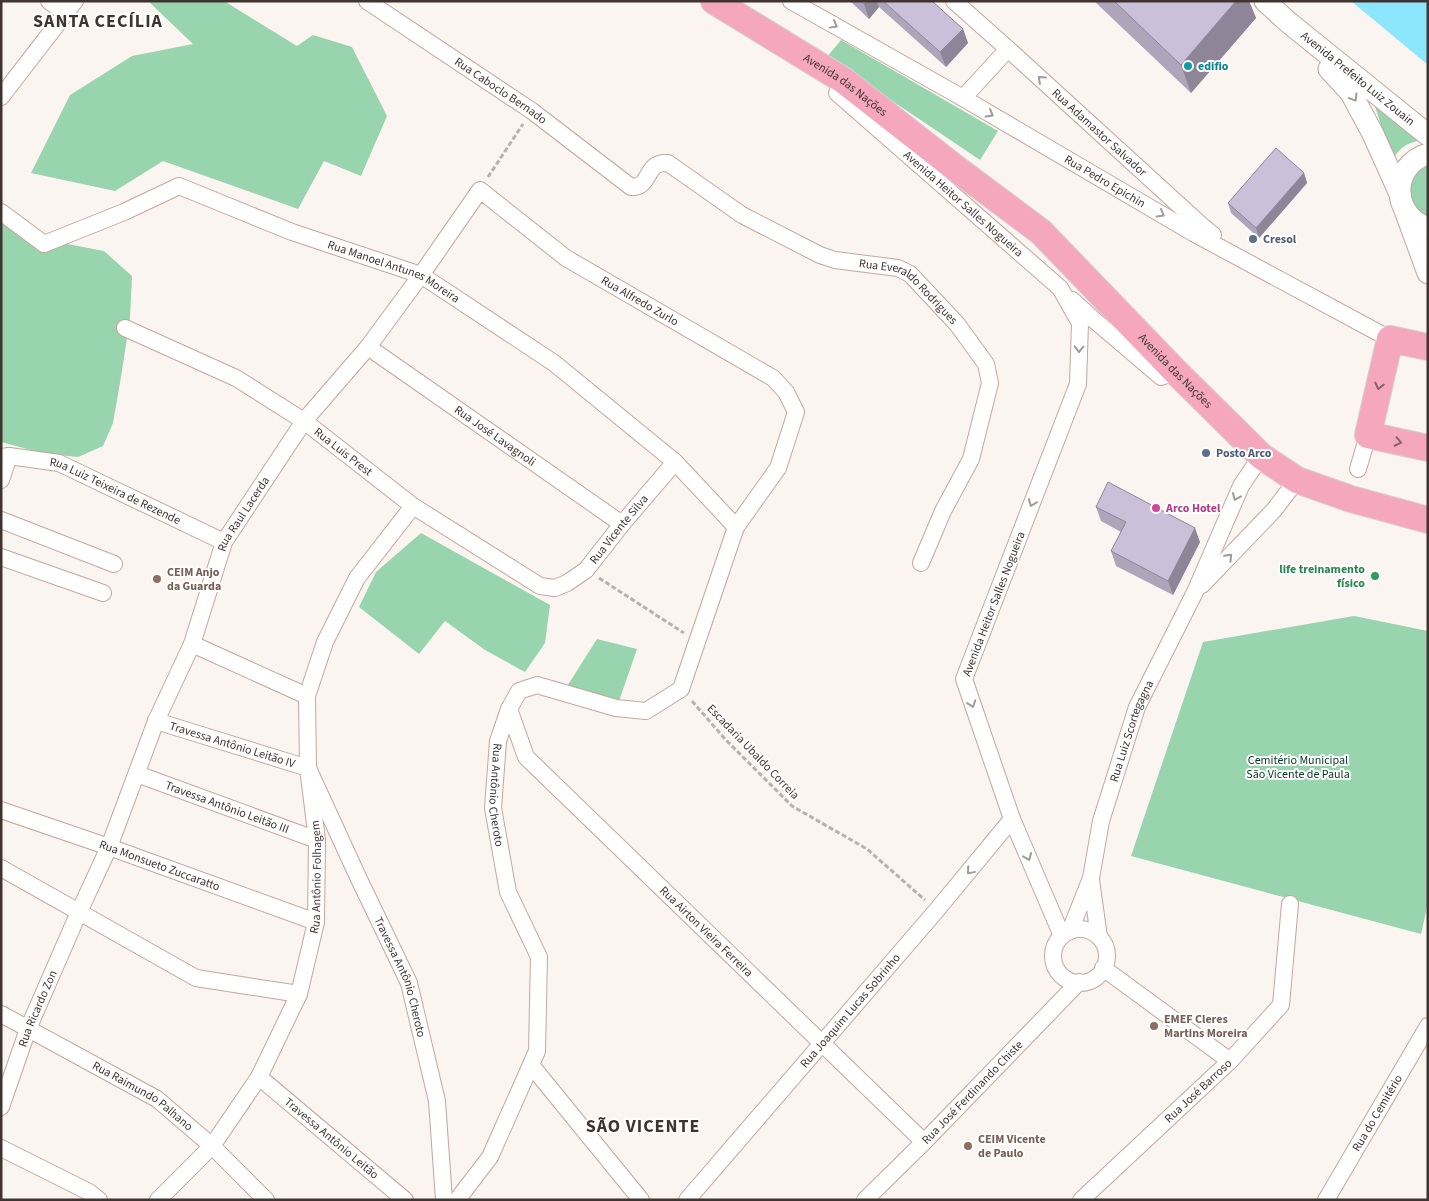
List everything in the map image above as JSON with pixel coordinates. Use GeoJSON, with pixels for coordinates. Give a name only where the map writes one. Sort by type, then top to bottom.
{"type":"FeatureCollection","features":[{"type":"Feature","properties":{"kind":"main road","name":"Avenida das Nações"},"geometry":{"type":"LineString","coordinates":[[722,6],[837,93],[954,167]]}},
{"type":"Feature","properties":{"kind":"main road","name":"Avenida das Nações"},"geometry":{"type":"LineString","coordinates":[[722,6],[843,80],[1041,232],[1176,372],[1261,456],[1297,480],[1351,499],[1428,520]]}},
{"type":"Feature","properties":{"kind":"main road","name":"Rua Pedro Epichin"},"geometry":{"type":"LineString","coordinates":[[1390,339],[1427,347]]}},
{"type":"Feature","properties":{"kind":"main road"},"geometry":{"type":"LineString","coordinates":[[1390,339],[1368,435],[1428,448]]}},
{"type":"Feature","properties":{"kind":"street"},"geometry":{"type":"LineString","coordinates":[[1,97],[70,7],[49,1]]}},
{"type":"Feature","properties":{"kind":"street","name":"Rua Caboclo Bernado"},"geometry":{"type":"LineString","coordinates":[[368,1],[532,111],[631,187]]}},
{"type":"Feature","properties":{"kind":"street","name":"Rua Pedro Epichin"},"geometry":{"type":"LineString","coordinates":[[791,1],[1198,229],[1248,262],[1390,339]]}},
{"type":"Feature","properties":{"kind":"street","name":"Rua Adamastor Salvador"},"geometry":{"type":"LineString","coordinates":[[954,1],[1008,49],[1198,229]]}},
{"type":"Feature","properties":{"kind":"street","name":"Avenida Prefeito Luiz Zouain"},"geometry":{"type":"LineString","coordinates":[[1265,1],[1288,22],[1428,135]]}},
{"type":"Feature","properties":{"kind":"street","name":"Avenida Prefeito Luiz Zouain"},"geometry":{"type":"LineString","coordinates":[[1288,22],[1351,93],[1373,134],[1403,203],[1427,269]]}},
{"type":"Feature","properties":{"kind":"street"},"geometry":{"type":"LineString","coordinates":[[963,98],[1008,49]]}},
{"type":"Feature","properties":{"kind":"street","name":"Avenida Heitor Salles Nogueira"},"geometry":{"type":"LineString","coordinates":[[837,93],[1060,288],[1087,322],[1161,377],[1176,372]]}},
{"type":"Feature","properties":{"kind":"street"},"geometry":{"type":"LineString","coordinates":[[1428,154],[1416,159],[1409,166],[1403,174],[1400,184],[1403,203],[1413,220],[1421,226],[1428,228]]}},
{"type":"Feature","properties":{"kind":"street","name":"Rua Everaldo Rodrigues"},"geometry":{"type":"LineString","coordinates":[[631,187],[643,184],[653,167],[661,163],[668,163],[742,215],[820,255],[835,260],[898,268],[910,274],[957,324],[986,364],[990,383],[971,459],[942,511],[920,563]]}},
{"type":"Feature","properties":{"kind":"street","name":"Rua Manoel Antunes Moreira"},"geometry":{"type":"LineString","coordinates":[[1,212],[44,244],[124,212],[179,186],[292,232],[421,275],[554,363],[675,462],[736,527]]}},
{"type":"Feature","properties":{"kind":"street","name":"Rua Raul Lacerda"},"geometry":{"type":"LineString","coordinates":[[79,912],[109,847],[156,721],[192,644],[224,542],[304,421],[368,347],[480,190]]}},
{"type":"Feature","properties":{"kind":"street","name":"Rua Alfredo Zurlo"},"geometry":{"type":"LineString","coordinates":[[480,190],[566,258],[772,378],[786,392],[796,412],[778,468],[736,527]]}},
{"type":"Feature","properties":{"kind":"street","name":"Avenida Heitor Salles Nogueira"},"geometry":{"type":"LineString","coordinates":[[1066,933],[1012,820],[964,680],[1078,384],[1087,322]]}},
{"type":"Feature","properties":{"kind":"street","name":"Rua Luis Prest"},"geometry":{"type":"LineString","coordinates":[[125,328],[236,378],[304,421],[413,506],[540,586],[555,588]]}},
{"type":"Feature","properties":{"kind":"street","name":"Rua José Lavagnoli"},"geometry":{"type":"LineString","coordinates":[[368,347],[622,524]]}},
{"type":"Feature","properties":{"kind":"street"},"geometry":{"type":"LineString","coordinates":[[1358,468],[1368,435]]}},
{"type":"Feature","properties":{"kind":"street","name":"Rua Luiz Scortegagna"},"geometry":{"type":"LineString","coordinates":[[1066,933],[1091,878],[1101,821],[1137,707],[1195,592],[1241,486],[1261,456]]}},
{"type":"Feature","properties":{"kind":"street"},"geometry":{"type":"LineString","coordinates":[[1,480],[5,457]]}},
{"type":"Feature","properties":{"kind":"street","name":"Rua Luiz Teixeira de Rezende"},"geometry":{"type":"LineString","coordinates":[[5,457],[58,463],[224,542]]}},
{"type":"Feature","properties":{"kind":"street","name":"Rua Vicente Silva"},"geometry":{"type":"LineString","coordinates":[[555,588],[567,583],[586,570],[675,462]]}},
{"type":"Feature","properties":{"kind":"street","name":"Rua Luiz Scortegagna"},"geometry":{"type":"LineString","coordinates":[[1195,592],[1274,510],[1297,480]]}},
{"type":"Feature","properties":{"kind":"street","name":"Rua Antônio Folhagem"},"geometry":{"type":"LineString","coordinates":[[158,1200],[212,1146],[259,1077],[298,994],[316,922],[317,840],[308,768],[307,696],[325,642],[357,578],[413,506]]}},
{"type":"Feature","properties":{"kind":"street"},"geometry":{"type":"LineString","coordinates":[[1,520],[114,564]]}},
{"type":"Feature","properties":{"kind":"street"},"geometry":{"type":"LineString","coordinates":[[681,689],[736,527]]}},
{"type":"Feature","properties":{"kind":"street"},"geometry":{"type":"LineString","coordinates":[[1,557],[103,593]]}},
{"type":"Feature","properties":{"kind":"street"},"geometry":{"type":"LineString","coordinates":[[192,644],[307,696]]}},
{"type":"Feature","properties":{"kind":"street","name":"Rua Antônio Cheroto"},"geometry":{"type":"LineString","coordinates":[[457,1200],[490,1157],[537,1051],[539,957],[508,892],[492,808],[498,741],[509,709],[519,690],[537,685],[616,708],[646,711],[681,689]]}},
{"type":"Feature","properties":{"kind":"street","name":"Rua Airton Vieira Ferreira"},"geometry":{"type":"LineString","coordinates":[[509,709],[526,757],[924,1142]]}},
{"type":"Feature","properties":{"kind":"street","name":"Travessa Antônio Leitão IV"},"geometry":{"type":"LineString","coordinates":[[156,721],[308,768]]}},
{"type":"Feature","properties":{"kind":"street","name":"Travessa Antônio Cheroto"},"geometry":{"type":"LineString","coordinates":[[308,768],[409,983],[436,1101],[444,1200]]}},
{"type":"Feature","properties":{"kind":"street","name":"Travessa Antônio Leitão III"},"geometry":{"type":"LineString","coordinates":[[137,774],[317,840]]}},
{"type":"Feature","properties":{"kind":"street","name":"Rua Monsueto Zuccaratto"},"geometry":{"type":"LineString","coordinates":[[1,810],[316,922]]}},
{"type":"Feature","properties":{"kind":"street","name":"Rua Joaquim Lucas Sobrinho"},"geometry":{"type":"LineString","coordinates":[[687,1200],[1012,820]]}},
{"type":"Feature","properties":{"kind":"street"},"geometry":{"type":"LineString","coordinates":[[1,868],[196,978],[298,994]]}},
{"type":"Feature","properties":{"kind":"street","name":"Rua Luiz Scortegagna"},"geometry":{"type":"LineString","coordinates":[[1091,878],[1099,937]]}},
{"type":"Feature","properties":{"kind":"street","name":"Rua José Barroso"},"geometry":{"type":"LineString","coordinates":[[1080,1200],[1230,1061],[1281,1005],[1290,904]]}},
{"type":"Feature","properties":{"kind":"street","name":"Rua Ricardo Zon"},"geometry":{"type":"LineString","coordinates":[[1,1107],[28,1029],[79,912]]}},
{"type":"Feature","properties":{"kind":"street"},"geometry":{"type":"LineString","coordinates":[[1077,929],[1086,929],[1099,937],[1106,950],[1106,960],[1103,968],[1093,979],[1079,982],[1063,976],[1053,960],[1057,942],[1066,933],[1077,929]]}},
{"type":"Feature","properties":{"kind":"street"},"geometry":{"type":"LineString","coordinates":[[1103,968],[1230,1061]]}},
{"type":"Feature","properties":{"kind":"street","name":"Rua José Ferdinando Chiste"},"geometry":{"type":"LineString","coordinates":[[865,1200],[1079,982]]}},
{"type":"Feature","properties":{"kind":"street","name":"Rua Raimundo Palhano"},"geometry":{"type":"LineString","coordinates":[[1,1014],[158,1099],[212,1146],[266,1200]]}},
{"type":"Feature","properties":{"kind":"street","name":"Rua do Cemitério"},"geometry":{"type":"LineString","coordinates":[[1326,1200],[1428,1026]]}},
{"type":"Feature","properties":{"kind":"street"},"geometry":{"type":"LineString","coordinates":[[531,1064],[641,1200]]}},
{"type":"Feature","properties":{"kind":"street","name":"Travessa Antônio Leitão"},"geometry":{"type":"LineString","coordinates":[[259,1077],[405,1200]]}},
{"type":"Feature","properties":{"kind":"street"},"geometry":{"type":"LineString","coordinates":[[1,1148],[90,1192],[99,1200]]}},
{"type":"Feature","properties":{"kind":"path"},"geometry":{"type":"LineString","coordinates":[[480,190],[532,111]]}},
{"type":"Feature","properties":{"kind":"path"},"geometry":{"type":"LineString","coordinates":[[586,570],[697,641]]}},
{"type":"Feature","properties":{"kind":"path","name":"Escadaria Ubaldo Correia"},"geometry":{"type":"LineString","coordinates":[[681,689],[725,739],[792,806],[867,849],[936,911]]}},
{"type":"Feature","properties":{"kind":"green space"},"geometry":{"type":"Polygon","coordinates":[[[148,1],[224,1],[297,46],[313,35],[352,47],[387,116],[361,176],[324,161],[298,209],[163,161],[115,191],[31,173],[70,95],[132,56],[193,44],[148,1]]]}},
{"type":"Feature","properties":{"kind":"green space"},"geometry":{"type":"Polygon","coordinates":[[[841,40],[998,131],[980,160],[827,57],[841,40]]]}},
{"type":"Feature","properties":{"kind":"green space"},"geometry":{"type":"Polygon","coordinates":[[[1374,103],[1420,140],[1404,147],[1392,160],[1374,103]]]}},
{"type":"Feature","properties":{"kind":"green space"},"geometry":{"type":"Polygon","coordinates":[[[1428,164],[1428,220],[1408,201],[1411,176],[1428,164]]]}},
{"type":"Feature","properties":{"kind":"green space"},"geometry":{"type":"Polygon","coordinates":[[[1,220],[36,238],[104,251],[132,276],[130,318],[113,423],[103,446],[78,457],[46,454],[1,442],[1,220]]]}},
{"type":"Feature","properties":{"kind":"green space"},"geometry":{"type":"Polygon","coordinates":[[[421,533],[550,605],[545,643],[525,672],[485,650],[445,621],[419,654],[359,607],[376,572],[421,533]]]}},
{"type":"Feature","properties":{"kind":"green space","name":"Cemitério Municipal São Vicente de Paula"},"geometry":{"type":"Polygon","coordinates":[[[1354,616],[1428,631],[1428,903],[1421,934],[1131,856],[1203,642],[1354,616]]]}},
{"type":"Feature","properties":{"kind":"green space"},"geometry":{"type":"Polygon","coordinates":[[[597,639],[637,649],[618,704],[566,688],[597,639]]]}},
{"type":"Feature","properties":{"kind":"water"},"geometry":{"type":"Polygon","coordinates":[[[1351,1],[1428,1],[1428,65],[1351,1]]]}},
{"type":"Feature","properties":{"kind":"building"},"geometry":{"type":"Polygon","coordinates":[[[883,1],[932,1],[963,29],[940,52],[883,1]]]}},
{"type":"Feature","properties":{"kind":"building"},"geometry":{"type":"Polygon","coordinates":[[[1114,1],[1236,1],[1181,65],[1114,1]]]}},
{"type":"Feature","properties":{"kind":"building"},"geometry":{"type":"Polygon","coordinates":[[[1276,148],[1304,173],[1256,228],[1228,203],[1276,148]]]}},
{"type":"Feature","properties":{"kind":"building"},"geometry":{"type":"Polygon","coordinates":[[[1108,482],[1195,528],[1168,581],[1111,551],[1126,522],[1096,507],[1108,482]]]}},
{"type":"Feature","properties":{"kind":"place","name":"edifio"},"geometry":{"type":"Point","coordinates":[1188,66]}},
{"type":"Feature","properties":{"kind":"place","name":"Cresol"},"geometry":{"type":"Point","coordinates":[1253,239]}},
{"type":"Feature","properties":{"kind":"place","name":"Posto Arco"},"geometry":{"type":"Point","coordinates":[1206,453]}},
{"type":"Feature","properties":{"kind":"place","name":"Arco Hotel"},"geometry":{"type":"Point","coordinates":[1156,508]}},
{"type":"Feature","properties":{"kind":"place","name":"life treinamento físico"},"geometry":{"type":"Point","coordinates":[1375,576]}},
{"type":"Feature","properties":{"kind":"place","name":"CEIM Anjo da Guarda"},"geometry":{"type":"Point","coordinates":[157,579]}},
{"type":"Feature","properties":{"kind":"place","name":"EMEF Cleres Martins Moreira"},"geometry":{"type":"Point","coordinates":[1154,1026]}},
{"type":"Feature","properties":{"kind":"place","name":"CEIM Vicente de Paulo"},"geometry":{"type":"Point","coordinates":[968,1146]}},
{"type":"Feature","properties":{"kind":"district","name":"SANTA CECÍLIA"},"geometry":{"type":"Point","coordinates":[98,21]}},
{"type":"Feature","properties":{"kind":"district","name":"SÃO VICENTE"},"geometry":{"type":"Point","coordinates":[643,1126]}}]}
